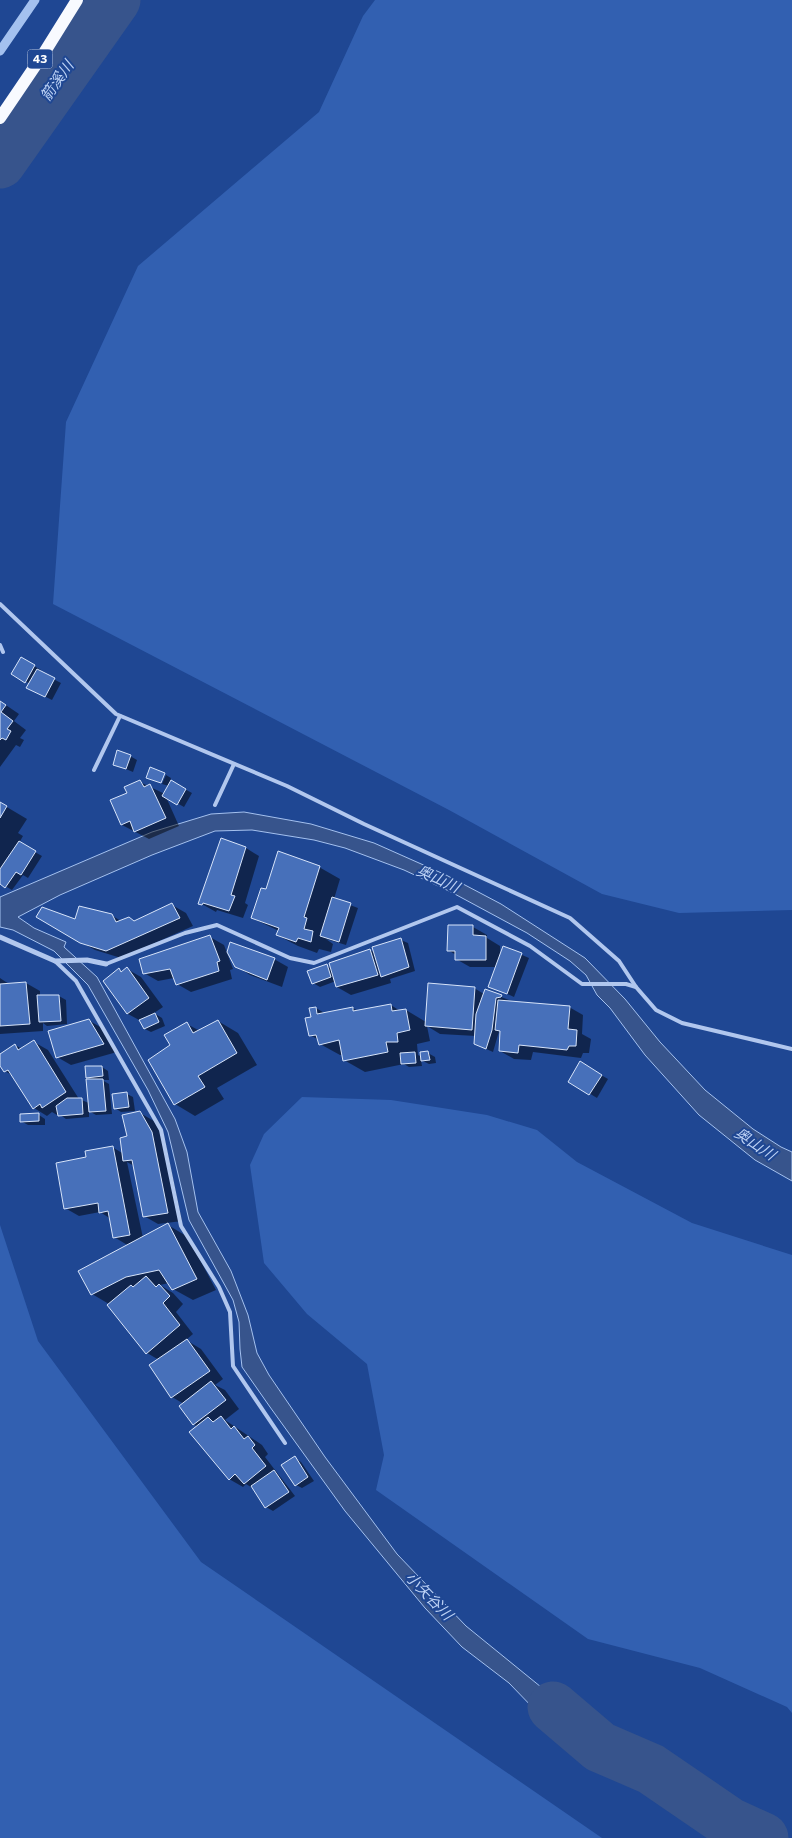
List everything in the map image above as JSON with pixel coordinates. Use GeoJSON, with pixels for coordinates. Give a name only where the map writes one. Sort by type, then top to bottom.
{"type":"FeatureCollection","features":[{"type":"Feature","properties":{"kind":"main road","name":"43"},"geometry":{"type":"LineString","coordinates":[[0,118],[77,0]]}},
{"type":"Feature","properties":{"kind":"street"},"geometry":{"type":"LineString","coordinates":[[0,936],[55,961],[87,960],[106,964]]}},
{"type":"Feature","properties":{"kind":"lane"},"geometry":{"type":"LineString","coordinates":[[0,604],[116,714],[287,786],[364,824],[570,918],[619,961],[636,987],[656,1010],[682,1024],[792,1048]]}},
{"type":"Feature","properties":{"kind":"lane"},"geometry":{"type":"LineString","coordinates":[[0,645],[3,652]]}},
{"type":"Feature","properties":{"kind":"lane"},"geometry":{"type":"LineString","coordinates":[[94,770],[120,716]]}},
{"type":"Feature","properties":{"kind":"lane"},"geometry":{"type":"LineString","coordinates":[[215,805],[234,764]]}},
{"type":"Feature","properties":{"kind":"lane"},"geometry":{"type":"LineString","coordinates":[[106,964],[185,933],[217,925],[290,958],[314,964],[457,907],[530,946],[582,984],[626,984],[636,987]]}},
{"type":"Feature","properties":{"kind":"lane"},"geometry":{"type":"LineString","coordinates":[[55,961],[76,981],[161,1130],[181,1226],[219,1287],[230,1312],[233,1366],[285,1443]]}},
{"type":"Feature","properties":{"kind":"shaded area"},"geometry":{"type":"Polygon","coordinates":[[[375,0],[792,0],[792,910],[679,913],[602,894],[449,810],[53,604],[66,422],[138,266],[319,112],[363,16],[375,0]]]}},
{"type":"Feature","properties":{"kind":"shaded area"},"geometry":{"type":"Polygon","coordinates":[[[302,1097],[391,1100],[487,1115],[537,1130],[577,1162],[692,1223],[792,1255],[792,1713],[787,1707],[700,1668],[588,1639],[376,1490],[384,1455],[367,1364],[307,1314],[264,1263],[250,1165],[264,1134],[302,1097]]]}},
{"type":"Feature","properties":{"kind":"shaded area"},"geometry":{"type":"Polygon","coordinates":[[[0,1225],[38,1341],[201,1562],[602,1838],[0,1838],[0,1225]]]}},
{"type":"Feature","properties":{"kind":"water"},"geometry":{"type":"Polygon","coordinates":[[[79,36],[93,49],[0,179],[0,149],[79,36]]]}},
{"type":"Feature","properties":{"kind":"water","name":"奥山川"},"geometry":{"type":"Polygon","coordinates":[[[244,812],[311,824],[374,843],[446,875],[501,904],[585,958],[625,999],[660,1042],[705,1090],[753,1129],[792,1152],[792,1181],[755,1160],[699,1115],[645,1055],[610,1008],[597,995],[586,975],[570,961],[527,933],[451,892],[404,870],[345,848],[314,840],[252,830],[215,831],[152,855],[60,895],[18,917],[34,928],[66,942],[64,947],[97,977],[175,1119],[187,1152],[198,1212],[231,1271],[248,1315],[257,1353],[269,1375],[325,1457],[397,1554],[466,1626],[541,1687],[615,1740],[591,1768],[509,1683],[462,1647],[425,1608],[345,1511],[270,1407],[242,1367],[239,1322],[233,1300],[189,1220],[168,1132],[148,1090],[88,985],[54,951],[13,930],[0,927],[0,897],[152,832],[211,814],[244,812]]]}},
{"type":"Feature","properties":{"kind":"water"},"geometry":{"type":"Polygon","coordinates":[[[630,1742],[654,1765],[736,1821],[776,1838],[752,1838],[728,1828],[644,1773],[618,1768],[607,1769],[630,1742]]]}},
{"type":"Feature","properties":{"kind":"building"},"geometry":{"type":"Polygon","coordinates":[[[21,657],[35,665],[25,683],[11,674],[21,657]]]}},
{"type":"Feature","properties":{"kind":"building"},"geometry":{"type":"Polygon","coordinates":[[[37,669],[55,678],[45,697],[26,688],[37,669]]]}},
{"type":"Feature","properties":{"kind":"building"},"geometry":{"type":"Polygon","coordinates":[[[0,701],[6,705],[1,712],[13,721],[7,729],[11,731],[6,740],[2,738],[0,740],[0,701]]]}},
{"type":"Feature","properties":{"kind":"building"},"geometry":{"type":"Polygon","coordinates":[[[117,750],[131,755],[126,769],[113,765],[117,750]]]}},
{"type":"Feature","properties":{"kind":"building"},"geometry":{"type":"Polygon","coordinates":[[[150,767],[165,773],[161,783],[146,778],[150,767]]]}},
{"type":"Feature","properties":{"kind":"building"},"geometry":{"type":"Polygon","coordinates":[[[140,780],[144,787],[150,784],[166,818],[134,832],[130,821],[121,825],[110,800],[127,793],[124,787],[140,780]]]}},
{"type":"Feature","properties":{"kind":"building"},"geometry":{"type":"Polygon","coordinates":[[[171,780],[186,789],[177,805],[162,796],[171,780]]]}},
{"type":"Feature","properties":{"kind":"building"},"geometry":{"type":"Polygon","coordinates":[[[0,802],[7,806],[0,818],[0,802]]]}},
{"type":"Feature","properties":{"kind":"building"},"geometry":{"type":"Polygon","coordinates":[[[221,838],[246,847],[231,895],[235,896],[229,911],[203,903],[202,905],[198,904],[221,838]]]}},
{"type":"Feature","properties":{"kind":"building"},"geometry":{"type":"Polygon","coordinates":[[[19,841],[36,851],[21,875],[16,872],[5,888],[0,884],[0,869],[19,841]]]}},
{"type":"Feature","properties":{"kind":"building"},"geometry":{"type":"Polygon","coordinates":[[[278,851],[320,866],[304,917],[307,918],[304,929],[313,931],[311,942],[298,938],[296,942],[276,935],[279,928],[251,918],[261,888],[266,889],[278,851]]]}},
{"type":"Feature","properties":{"kind":"building"},"geometry":{"type":"Polygon","coordinates":[[[332,897],[351,903],[339,942],[320,936],[332,897]]]}},
{"type":"Feature","properties":{"kind":"building"},"geometry":{"type":"Polygon","coordinates":[[[172,903],[180,918],[106,951],[80,943],[36,917],[42,907],[75,919],[79,906],[112,914],[116,922],[129,917],[134,921],[172,903]]]}},
{"type":"Feature","properties":{"kind":"building"},"geometry":{"type":"Polygon","coordinates":[[[448,925],[473,925],[473,935],[486,936],[486,960],[455,960],[455,951],[447,951],[448,925]]]}},
{"type":"Feature","properties":{"kind":"building"},"geometry":{"type":"Polygon","coordinates":[[[210,935],[220,961],[217,962],[219,971],[176,985],[170,969],[143,974],[139,959],[210,935]]]}},
{"type":"Feature","properties":{"kind":"building"},"geometry":{"type":"Polygon","coordinates":[[[401,938],[409,967],[381,977],[372,947],[401,938]]]}},
{"type":"Feature","properties":{"kind":"building"},"geometry":{"type":"Polygon","coordinates":[[[230,942],[275,958],[267,980],[235,967],[227,952],[230,942]]]}},
{"type":"Feature","properties":{"kind":"building"},"geometry":{"type":"Polygon","coordinates":[[[503,946],[522,953],[507,994],[488,987],[503,946]]]}},
{"type":"Feature","properties":{"kind":"building"},"geometry":{"type":"Polygon","coordinates":[[[370,949],[378,975],[336,987],[329,963],[370,949]]]}},
{"type":"Feature","properties":{"kind":"building"},"geometry":{"type":"Polygon","coordinates":[[[327,964],[331,977],[312,984],[307,971],[327,964]]]}},
{"type":"Feature","properties":{"kind":"building"},"geometry":{"type":"Polygon","coordinates":[[[127,967],[149,998],[127,1014],[103,981],[119,968],[121,972],[127,967]]]}},
{"type":"Feature","properties":{"kind":"building"},"geometry":{"type":"Polygon","coordinates":[[[26,982],[30,1024],[0,1026],[0,984],[26,982]]]}},
{"type":"Feature","properties":{"kind":"building"},"geometry":{"type":"Polygon","coordinates":[[[428,983],[475,987],[472,1030],[425,1026],[428,983]]]}},
{"type":"Feature","properties":{"kind":"building"},"geometry":{"type":"Polygon","coordinates":[[[485,989],[502,995],[496,998],[492,1030],[486,1049],[474,1044],[476,1014],[485,989]]]}},
{"type":"Feature","properties":{"kind":"building"},"geometry":{"type":"Polygon","coordinates":[[[37,995],[59,995],[61,1021],[39,1022],[37,995]]]}},
{"type":"Feature","properties":{"kind":"building"},"geometry":{"type":"Polygon","coordinates":[[[498,1000],[570,1006],[568,1029],[577,1030],[576,1046],[569,1046],[567,1050],[519,1045],[518,1053],[499,1051],[500,1031],[495,1030],[498,1000]]]}},
{"type":"Feature","properties":{"kind":"building"},"geometry":{"type":"Polygon","coordinates":[[[391,1004],[392,1011],[406,1009],[410,1030],[397,1033],[398,1042],[386,1042],[388,1052],[343,1061],[339,1040],[319,1045],[316,1035],[309,1036],[305,1018],[311,1017],[309,1008],[316,1007],[317,1014],[353,1007],[353,1011],[391,1004]]]}},
{"type":"Feature","properties":{"kind":"building"},"geometry":{"type":"Polygon","coordinates":[[[155,1013],[159,1022],[144,1029],[139,1020],[155,1013]]]}},
{"type":"Feature","properties":{"kind":"building"},"geometry":{"type":"Polygon","coordinates":[[[89,1019],[104,1044],[56,1058],[48,1031],[89,1019]]]}},
{"type":"Feature","properties":{"kind":"building"},"geometry":{"type":"Polygon","coordinates":[[[218,1020],[237,1053],[198,1076],[205,1087],[174,1105],[148,1060],[170,1045],[164,1035],[187,1022],[193,1033],[218,1020]]]}},
{"type":"Feature","properties":{"kind":"building"},"geometry":{"type":"Polygon","coordinates":[[[34,1040],[66,1092],[42,1108],[40,1104],[33,1109],[8,1070],[4,1072],[0,1066],[0,1054],[15,1044],[18,1050],[34,1040]]]}},
{"type":"Feature","properties":{"kind":"building"},"geometry":{"type":"Polygon","coordinates":[[[428,1051],[430,1060],[421,1061],[420,1052],[428,1051]]]}},
{"type":"Feature","properties":{"kind":"building"},"geometry":{"type":"Polygon","coordinates":[[[415,1052],[416,1063],[401,1064],[400,1053],[415,1052]]]}},
{"type":"Feature","properties":{"kind":"building"},"geometry":{"type":"Polygon","coordinates":[[[580,1061],[602,1075],[589,1095],[568,1082],[580,1061]]]}},
{"type":"Feature","properties":{"kind":"building"},"geometry":{"type":"Polygon","coordinates":[[[85,1066],[102,1066],[103,1076],[86,1078],[85,1066]]]}},
{"type":"Feature","properties":{"kind":"building"},"geometry":{"type":"Polygon","coordinates":[[[86,1079],[103,1079],[106,1111],[89,1112],[86,1079]]]}},
{"type":"Feature","properties":{"kind":"building"},"geometry":{"type":"Polygon","coordinates":[[[127,1092],[129,1107],[114,1109],[112,1094],[127,1092]]]}},
{"type":"Feature","properties":{"kind":"building"},"geometry":{"type":"Polygon","coordinates":[[[67,1098],[82,1098],[83,1114],[58,1116],[56,1106],[67,1098]]]}},
{"type":"Feature","properties":{"kind":"building"},"geometry":{"type":"Polygon","coordinates":[[[140,1111],[152,1132],[168,1213],[143,1217],[132,1160],[123,1161],[120,1138],[127,1136],[122,1115],[140,1111]]]}},
{"type":"Feature","properties":{"kind":"building"},"geometry":{"type":"Polygon","coordinates":[[[39,1113],[39,1121],[20,1122],[20,1114],[39,1113]]]}},
{"type":"Feature","properties":{"kind":"building"},"geometry":{"type":"Polygon","coordinates":[[[113,1146],[130,1235],[113,1238],[108,1211],[99,1213],[98,1203],[64,1209],[56,1163],[86,1157],[85,1151],[113,1146]]]}},
{"type":"Feature","properties":{"kind":"building"},"geometry":{"type":"Polygon","coordinates":[[[168,1223],[197,1279],[172,1290],[159,1270],[126,1277],[91,1295],[78,1271],[168,1223]]]}},
{"type":"Feature","properties":{"kind":"building"},"geometry":{"type":"Polygon","coordinates":[[[146,1276],[156,1287],[159,1284],[170,1296],[163,1303],[180,1325],[146,1354],[107,1305],[131,1285],[133,1287],[146,1276]]]}},
{"type":"Feature","properties":{"kind":"building"},"geometry":{"type":"Polygon","coordinates":[[[187,1339],[210,1371],[171,1398],[149,1365],[187,1339]]]}},
{"type":"Feature","properties":{"kind":"building"},"geometry":{"type":"Polygon","coordinates":[[[211,1381],[226,1400],[193,1425],[179,1406],[211,1381]]]}},
{"type":"Feature","properties":{"kind":"building"},"geometry":{"type":"Polygon","coordinates":[[[221,1416],[231,1429],[234,1426],[244,1439],[248,1436],[255,1445],[252,1448],[266,1466],[244,1484],[235,1474],[229,1480],[189,1432],[208,1417],[213,1422],[221,1416]]]}},
{"type":"Feature","properties":{"kind":"building"},"geometry":{"type":"Polygon","coordinates":[[[295,1456],[308,1477],[295,1486],[281,1465],[295,1456]]]}},
{"type":"Feature","properties":{"kind":"building"},"geometry":{"type":"Polygon","coordinates":[[[274,1470],[289,1492],[265,1508],[251,1486],[274,1470]]]}},
{"type":"Feature","properties":{"kind":"waterway"},"geometry":{"type":"LineString","coordinates":[[0,51],[35,0]]}},
{"type":"Feature","properties":{"kind":"waterway","name":"箭溪川"},"geometry":{"type":"LineString","coordinates":[[0,163],[115,0]]}},
{"type":"Feature","properties":{"kind":"waterway","name":"小矢谷川"},"geometry":{"type":"LineString","coordinates":[[553,1707],[600,1747],[651,1769],[730,1823],[763,1838]]}}]}
